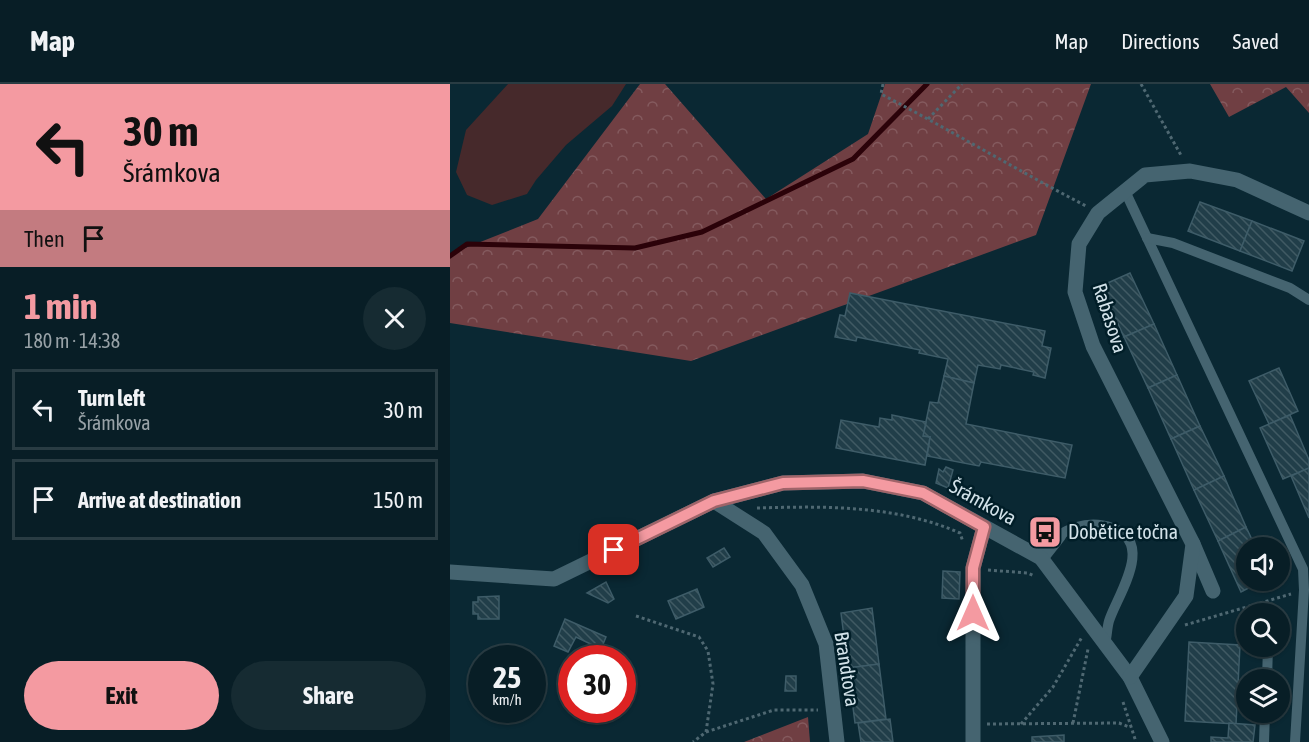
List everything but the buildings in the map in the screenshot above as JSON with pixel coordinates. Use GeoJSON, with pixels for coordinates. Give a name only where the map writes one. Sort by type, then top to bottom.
{"type":"FeatureCollection","features":[{"type":"Feature","properties":{"kind":"street","name":"Rabasova"},"geometry":{"type":"LineString","coordinates":[[1213,591],[1193,544],[1093,346],[1076,292],[1079,244],[1098,213],[1145,175],[1190,171],[1237,180],[1309,213]]}},
{"type":"Feature","properties":{"kind":"street","name":"Šrámkova"},"geometry":{"type":"LineString","coordinates":[[450,572],[554,579],[714,501],[783,483],[863,481],[923,493],[1041,558],[1130,677],[1162,742]]}},
{"type":"Feature","properties":{"kind":"street","name":"Brandtova"},"geometry":{"type":"LineString","coordinates":[[714,501],[764,533],[802,585],[826,644],[837,742]]}},
{"type":"Feature","properties":{"kind":"street"},"geometry":{"type":"LineString","coordinates":[[973,742],[973,568],[984,527]]}},
{"type":"Feature","properties":{"kind":"street"},"geometry":{"type":"LineString","coordinates":[[1041,558],[1059,535]]}},
{"type":"Feature","properties":{"kind":"street"},"geometry":{"type":"LineString","coordinates":[[1130,677],[1185,596],[1193,544]]}},
{"type":"Feature","properties":{"kind":"lane"},"geometry":{"type":"LineString","coordinates":[[1125,191],[1303,569],[1304,590],[1295,742]]}},
{"type":"Feature","properties":{"kind":"lane"},"geometry":{"type":"LineString","coordinates":[[1147,238],[1173,243],[1290,288],[1309,300]]}},
{"type":"Feature","properties":{"kind":"lane"},"geometry":{"type":"LineString","coordinates":[[1059,535],[1072,527],[1088,524],[1117,529],[1127,538],[1132,550],[1130,575],[1109,621],[1105,644]]}},
{"type":"Feature","properties":{"kind":"lane"},"geometry":{"type":"LineString","coordinates":[[1264,742],[1265,723]]}},
{"type":"Feature","properties":{"kind":"path"},"geometry":{"type":"LineString","coordinates":[[883,84],[881,94],[1098,213]]}},
{"type":"Feature","properties":{"kind":"path"},"geometry":{"type":"LineString","coordinates":[[928,119],[962,84]]}},
{"type":"Feature","properties":{"kind":"path"},"geometry":{"type":"LineString","coordinates":[[1141,84],[1190,171]]}},
{"type":"Feature","properties":{"kind":"path"},"geometry":{"type":"LineString","coordinates":[[1184,626],[1304,590]]}},
{"type":"Feature","properties":{"kind":"path"},"geometry":{"type":"LineString","coordinates":[[636,615],[699,638],[708,651],[713,684],[706,732]]}},
{"type":"Feature","properties":{"kind":"path"},"geometry":{"type":"LineString","coordinates":[[1021,724],[1053,687],[1086,630]]}},
{"type":"Feature","properties":{"kind":"path"},"geometry":{"type":"LineString","coordinates":[[1073,723],[1088,648]]}},
{"type":"Feature","properties":{"kind":"path"},"geometry":{"type":"LineString","coordinates":[[693,742],[706,732],[774,710],[833,711]]}},
{"type":"Feature","properties":{"kind":"path"},"geometry":{"type":"LineString","coordinates":[[973,725],[1119,723],[1129,727]]}},
{"type":"Feature","properties":{"kind":"shaded area"},"geometry":{"type":"Polygon","coordinates":[[[508,84],[626,84],[612,106],[566,145],[527,194],[492,205],[467,195],[456,172],[466,130],[508,84]]]}},
{"type":"Feature","properties":{"kind":"green space"},"geometry":{"type":"Polygon","coordinates":[[[640,84],[665,84],[766,199],[868,134],[885,84],[1091,84],[1036,235],[691,361],[450,323],[450,254],[538,219],[640,84]]]}},
{"type":"Feature","properties":{"kind":"green space"},"geometry":{"type":"Polygon","coordinates":[[[1210,84],[1309,84],[1309,113],[1286,87],[1229,117],[1210,84]]]}},
{"type":"Feature","properties":{"kind":"green space"},"geometry":{"type":"Polygon","coordinates":[[[808,717],[810,742],[744,742],[808,717]]]}},
{"type":"Feature","properties":{"kind":"waterway"},"geometry":{"type":"LineString","coordinates":[[450,256],[467,244],[635,248],[702,232],[853,159],[927,84]]}},
{"type":"Feature","properties":{"kind":"place","name":"Dobětice točna"},"geometry":{"type":"Point","coordinates":[1045,532]}},
{"type":"Feature","properties":{"kind":"route"},"geometry":{"type":"LineString","coordinates":[[614,550],[714,501],[783,483],[863,481],[923,493],[984,527],[973,568],[973,613]]}}]}
